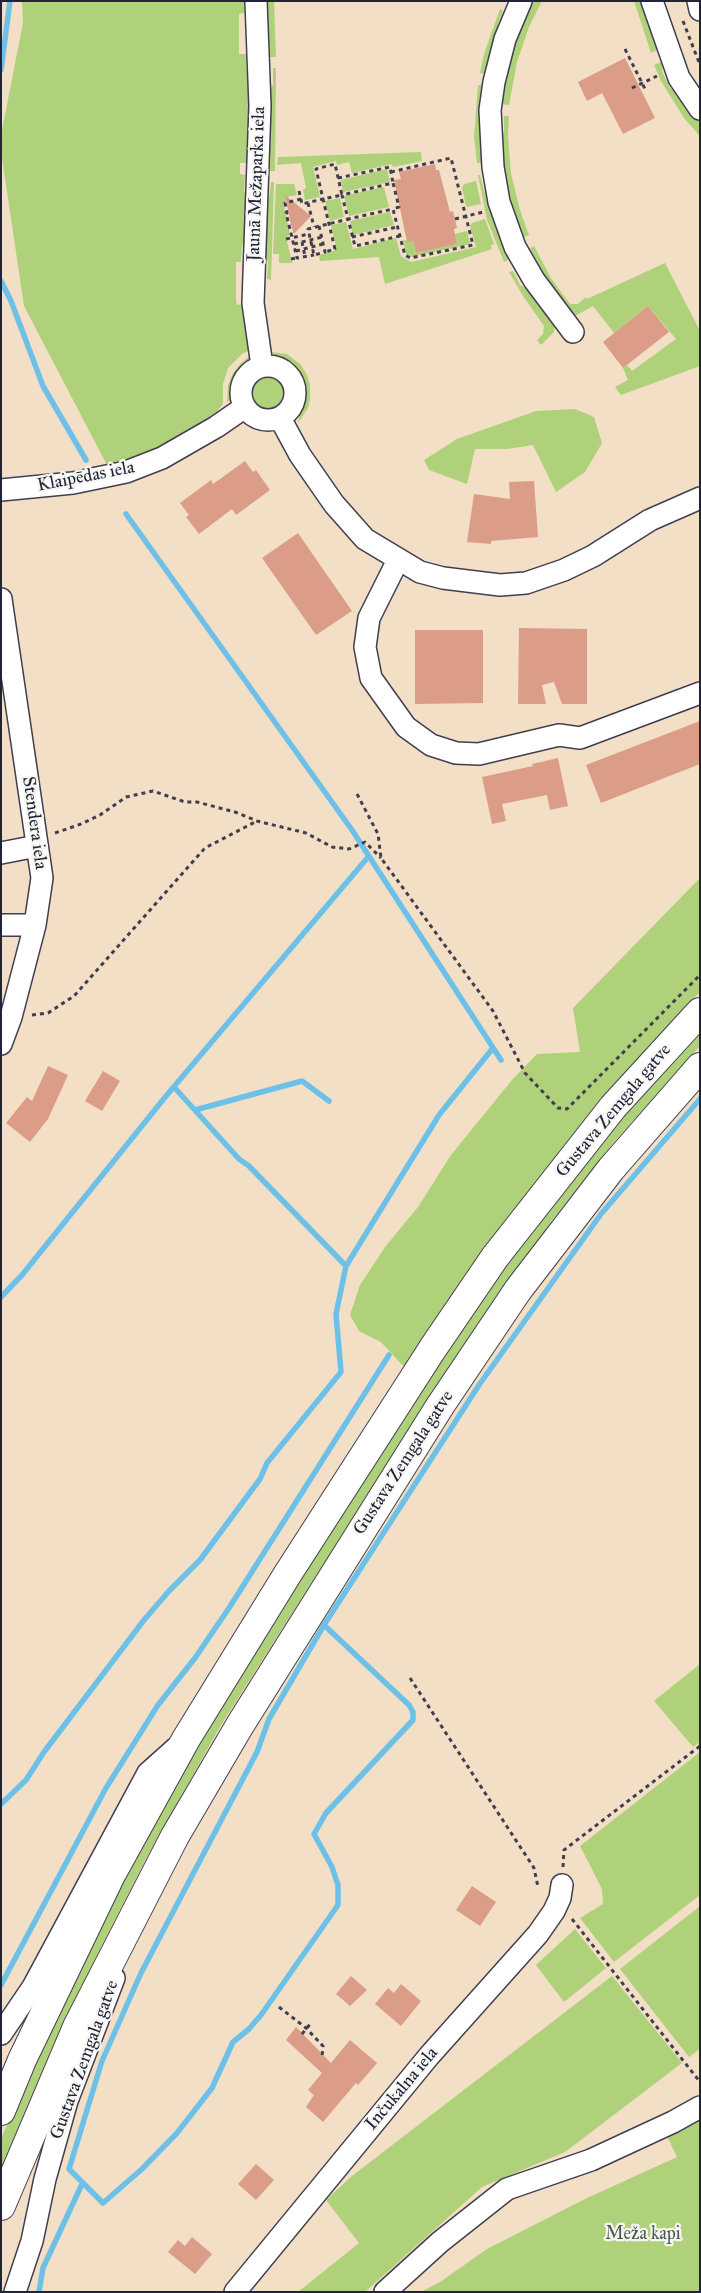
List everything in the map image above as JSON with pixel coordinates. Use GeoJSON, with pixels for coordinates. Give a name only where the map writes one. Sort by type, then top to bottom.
{"type":"FeatureCollection","features":[{"type":"Feature","properties":{"kind":"main road","name":"Gustava Zemgala gatve"},"geometry":{"type":"LineString","coordinates":[[1,2111],[22,2060],[111,1874],[186,1739],[287,1575],[433,1348],[495,1257],[613,1107],[700,1012]]}},
{"type":"Feature","properties":{"kind":"main road","name":"Gustava Zemgala gatve"},"geometry":{"type":"LineString","coordinates":[[1,2206],[77,2027],[175,1836],[240,1725],[445,1397],[518,1290],[611,1169],[700,1067]]}},
{"type":"Feature","properties":{"kind":"street","name":"Jaunā Mežaparka iela"},"geometry":{"type":"LineString","coordinates":[[256,1],[260,106],[253,304],[262,366]]}},
{"type":"Feature","properties":{"kind":"street"},"geometry":{"type":"LineString","coordinates":[[521,1],[505,39],[494,82],[490,110],[493,167],[499,202],[515,247],[534,280],[573,332]]}},
{"type":"Feature","properties":{"kind":"street"},"geometry":{"type":"LineString","coordinates":[[652,1],[679,78],[700,109]]}},
{"type":"Feature","properties":{"kind":"street"},"geometry":{"type":"LineString","coordinates":[[690,13],[698,1]]}},
{"type":"Feature","properties":{"kind":"street"},"geometry":{"type":"LineString","coordinates":[[262,366],[277,367],[288,373],[294,385],[295,398],[290,410],[280,418],[267,420],[254,416],[245,407],[241,394],[244,381],[252,371],[262,366]]}},
{"type":"Feature","properties":{"kind":"street","name":"Klaipēdas iela"},"geometry":{"type":"LineString","coordinates":[[1,490],[73,483],[126,472],[162,458],[216,427],[245,407]]}},
{"type":"Feature","properties":{"kind":"street"},"geometry":{"type":"LineString","coordinates":[[280,418],[300,454],[334,504],[365,538],[420,572],[443,578],[500,585],[526,583],[564,570],[593,556],[650,520],[700,498]]}},
{"type":"Feature","properties":{"kind":"street"},"geometry":{"type":"LineString","coordinates":[[398,560],[369,618],[365,647],[371,678],[406,727],[431,746],[456,754],[479,754],[559,735],[580,738],[700,693]]}},
{"type":"Feature","properties":{"kind":"street","name":"Stendera iela"},"geometry":{"type":"LineString","coordinates":[[1,599],[42,878],[35,925],[11,1017],[1,1044]]}},
{"type":"Feature","properties":{"kind":"street"},"geometry":{"type":"LineString","coordinates":[[1,853],[37,846]]}},
{"type":"Feature","properties":{"kind":"street"},"geometry":{"type":"LineString","coordinates":[[1,925],[35,925]]}},
{"type":"Feature","properties":{"kind":"street","name":"Gustava Zemgala gatve"},"geometry":{"type":"LineString","coordinates":[[1,2034],[33,1986],[148,1773],[186,1739]]}},
{"type":"Feature","properties":{"kind":"street","name":"Gustava Zemgala gatve"},"geometry":{"type":"LineString","coordinates":[[15,2292],[32,2240],[45,2179],[67,2101],[148,1888]]}},
{"type":"Feature","properties":{"kind":"street","name":"Inčukalna iela"},"geometry":{"type":"LineString","coordinates":[[235,2292],[429,2056],[538,1934],[561,1893]]}},
{"type":"Feature","properties":{"kind":"street"},"geometry":{"type":"LineString","coordinates":[[385,2292],[440,2242],[507,2189],[591,2160],[673,2122],[700,2107]]}},
{"type":"Feature","properties":{"kind":"path"},"geometry":{"type":"LineString","coordinates":[[690,13],[700,65]]}},
{"type":"Feature","properties":{"kind":"path"},"geometry":{"type":"LineString","coordinates":[[625,49],[646,91]]}},
{"type":"Feature","properties":{"kind":"path"},"geometry":{"type":"LineString","coordinates":[[632,88],[657,76]]}},
{"type":"Feature","properties":{"kind":"path"},"geometry":{"type":"LineString","coordinates":[[391,172],[450,158],[473,245],[414,259],[405,255],[393,209]]}},
{"type":"Feature","properties":{"kind":"path"},"geometry":{"type":"LineString","coordinates":[[291,259],[335,249],[316,169],[335,164],[355,246],[400,236]]}},
{"type":"Feature","properties":{"kind":"path"},"geometry":{"type":"LineString","coordinates":[[314,255],[308,228],[399,207],[390,167],[338,178]]}},
{"type":"Feature","properties":{"kind":"path"},"geometry":{"type":"LineString","coordinates":[[299,191],[302,204],[393,183]]}},
{"type":"Feature","properties":{"kind":"path"},"geometry":{"type":"LineString","coordinates":[[297,258],[285,203],[301,199]]}},
{"type":"Feature","properties":{"kind":"path"},"geometry":{"type":"LineString","coordinates":[[308,202],[314,227]]}},
{"type":"Feature","properties":{"kind":"path"},"geometry":{"type":"LineString","coordinates":[[455,219],[461,218]]}},
{"type":"Feature","properties":{"kind":"path"},"geometry":{"type":"LineString","coordinates":[[319,226],[325,252]]}},
{"type":"Feature","properties":{"kind":"path"},"geometry":{"type":"LineString","coordinates":[[352,237],[397,226]]}},
{"type":"Feature","properties":{"kind":"path"},"geometry":{"type":"LineString","coordinates":[[286,238],[309,234]]}},
{"type":"Feature","properties":{"kind":"path"},"geometry":{"type":"LineString","coordinates":[[294,244],[322,237]]}},
{"type":"Feature","properties":{"kind":"path"},"geometry":{"type":"LineString","coordinates":[[302,242],[305,256]]}},
{"type":"Feature","properties":{"kind":"path"},"geometry":{"type":"LineString","coordinates":[[296,251],[324,244]]}},
{"type":"Feature","properties":{"kind":"path"},"geometry":{"type":"LineString","coordinates":[[37,846],[46,837],[94,818],[126,796],[153,791],[185,802],[197,802],[235,812],[257,821],[306,833],[332,847],[349,849],[366,842],[381,858],[493,1011],[525,1073],[558,1108],[567,1109],[700,975]]}},
{"type":"Feature","properties":{"kind":"path"},"geometry":{"type":"LineString","coordinates":[[357,794],[378,834],[381,858]]}},
{"type":"Feature","properties":{"kind":"path"},"geometry":{"type":"LineString","coordinates":[[11,1017],[48,1013],[74,996],[205,848],[257,821]]}},
{"type":"Feature","properties":{"kind":"path"},"geometry":{"type":"LineString","coordinates":[[410,1678],[534,1868],[538,1887]]}},
{"type":"Feature","properties":{"kind":"path"},"geometry":{"type":"LineString","coordinates":[[700,1746],[564,1850],[561,1893],[700,2082]]}},
{"type":"Feature","properties":{"kind":"path"},"geometry":{"type":"LineString","coordinates":[[279,2007],[306,2028],[323,2046],[322,2057]]}},
{"type":"Feature","properties":{"kind":"path"},"geometry":{"type":"LineString","coordinates":[[302,2034],[311,2023]]}},
{"type":"Feature","properties":{"kind":"green space"},"geometry":{"type":"Polygon","coordinates":[[[22,1],[244,1],[245,13],[239,14],[239,54],[246,54],[246,70],[252,76],[250,163],[240,163],[240,174],[245,175],[244,192],[250,199],[248,239],[242,246],[241,262],[236,262],[236,301],[237,305],[245,304],[250,350],[242,354],[228,368],[223,384],[223,404],[216,412],[189,433],[136,459],[108,467],[24,306],[1,151],[1,135],[23,23],[22,1]]]}},
{"type":"Feature","properties":{"kind":"green space"},"geometry":{"type":"Polygon","coordinates":[[[265,1],[274,1],[276,57],[267,57],[265,1]]]}},
{"type":"Feature","properties":{"kind":"green space"},"geometry":{"type":"Polygon","coordinates":[[[530,1],[542,1],[529,27],[517,62],[509,105],[500,104],[508,56],[530,1]]]}},
{"type":"Feature","properties":{"kind":"green space"},"geometry":{"type":"Polygon","coordinates":[[[634,1],[644,1],[660,49],[651,53],[634,1]]]}},
{"type":"Feature","properties":{"kind":"green space"},"geometry":{"type":"Polygon","coordinates":[[[500,9],[503,11],[498,23],[500,32],[488,74],[480,73],[484,54],[500,9]]]}},
{"type":"Feature","properties":{"kind":"green space"},"geometry":{"type":"Polygon","coordinates":[[[663,61],[662,71],[670,88],[678,92],[700,122],[700,136],[684,118],[661,81],[654,65],[663,61]]]}},
{"type":"Feature","properties":{"kind":"green space"},"geometry":{"type":"Polygon","coordinates":[[[273,68],[276,68],[275,171],[265,171],[267,92],[273,85],[273,68]]]}},
{"type":"Feature","properties":{"kind":"green space"},"geometry":{"type":"Polygon","coordinates":[[[478,85],[482,85],[479,101],[483,109],[485,163],[477,163],[474,137],[478,85]]]}},
{"type":"Feature","properties":{"kind":"green space"},"geometry":{"type":"Polygon","coordinates":[[[504,116],[509,116],[508,136],[511,174],[520,210],[529,235],[520,239],[512,216],[498,139],[504,132],[504,116]]]}},
{"type":"Feature","properties":{"kind":"green space"},"geometry":{"type":"Polygon","coordinates":[[[421,152],[422,161],[393,167],[392,164],[352,173],[349,162],[337,165],[336,161],[313,167],[320,197],[305,200],[303,190],[306,188],[301,163],[277,165],[278,157],[421,152]]]}},
{"type":"Feature","properties":{"kind":"green space"},"geometry":{"type":"Polygon","coordinates":[[[387,169],[390,182],[343,192],[341,180],[387,169]]]}},
{"type":"Feature","properties":{"kind":"green space"},"geometry":{"type":"Polygon","coordinates":[[[478,175],[480,175],[485,194],[491,198],[512,258],[504,262],[487,220],[478,175]]]}},
{"type":"Feature","properties":{"kind":"green space"},"geometry":{"type":"Polygon","coordinates":[[[476,181],[481,204],[468,207],[466,206],[462,188],[464,184],[476,181]]]}},
{"type":"Feature","properties":{"kind":"green space"},"geometry":{"type":"Polygon","coordinates":[[[271,182],[274,182],[271,280],[267,279],[268,261],[262,255],[264,206],[269,199],[271,182]]]}},
{"type":"Feature","properties":{"kind":"green space"},"geometry":{"type":"Polygon","coordinates":[[[276,184],[294,184],[297,195],[286,197],[286,201],[283,202],[290,235],[286,237],[292,263],[279,263],[279,254],[273,254],[276,184]]]}},
{"type":"Feature","properties":{"kind":"green space"},"geometry":{"type":"Polygon","coordinates":[[[384,187],[389,207],[349,216],[344,196],[384,187]]]}},
{"type":"Feature","properties":{"kind":"green space"},"geometry":{"type":"Polygon","coordinates":[[[340,198],[344,217],[330,221],[325,201],[340,198]]]}},
{"type":"Feature","properties":{"kind":"green space"},"geometry":{"type":"Polygon","coordinates":[[[390,212],[394,225],[353,235],[350,221],[390,212]]]}},
{"type":"Feature","properties":{"kind":"green space"},"geometry":{"type":"Polygon","coordinates":[[[485,219],[494,244],[491,245],[492,249],[385,284],[379,257],[320,261],[319,255],[337,250],[331,225],[346,222],[353,249],[396,238],[401,256],[411,262],[476,247],[470,226],[472,223],[485,219]]]}},
{"type":"Feature","properties":{"kind":"green space"},"geometry":{"type":"Polygon","coordinates":[[[467,231],[470,244],[411,257],[406,254],[403,240],[413,241],[416,253],[457,244],[455,234],[467,231]]]}},
{"type":"Feature","properties":{"kind":"green space"},"geometry":{"type":"Polygon","coordinates":[[[534,246],[551,278],[570,304],[578,304],[586,297],[587,299],[665,263],[700,331],[700,366],[621,395],[615,387],[628,380],[623,368],[627,365],[632,371],[676,339],[648,306],[614,333],[593,306],[577,315],[568,315],[536,272],[538,263],[530,248],[534,246]]]}},
{"type":"Feature","properties":{"kind":"green space"},"geometry":{"type":"Polygon","coordinates":[[[513,271],[520,285],[529,290],[555,324],[554,332],[541,345],[537,340],[543,334],[544,326],[509,272],[513,271]]]}},
{"type":"Feature","properties":{"kind":"green space"},"geometry":{"type":"Polygon","coordinates":[[[271,352],[287,354],[301,365],[307,375],[310,385],[310,399],[308,408],[298,423],[303,391],[302,384],[294,370],[271,352]]]}},
{"type":"Feature","properties":{"kind":"green space"},"geometry":{"type":"Polygon","coordinates":[[[250,356],[239,376],[230,400],[227,402],[228,385],[233,373],[250,356]]]}},
{"type":"Feature","properties":{"kind":"green space"},"geometry":{"type":"Polygon","coordinates":[[[269,376],[281,381],[286,393],[281,405],[269,410],[257,405],[252,393],[257,381],[269,376]]]}},
{"type":"Feature","properties":{"kind":"green space"},"geometry":{"type":"Polygon","coordinates":[[[575,409],[594,417],[602,443],[585,472],[556,492],[533,445],[507,449],[475,449],[467,484],[429,470],[424,460],[457,439],[536,411],[575,409]]]}},
{"type":"Feature","properties":{"kind":"green space"},"geometry":{"type":"Polygon","coordinates":[[[700,878],[700,992],[631,1067],[532,1187],[493,1237],[405,1368],[381,1342],[359,1331],[350,1315],[360,1285],[385,1247],[418,1207],[451,1155],[512,1080],[537,1054],[580,1052],[573,1008],[700,878]]]}},
{"type":"Feature","properties":{"kind":"green space"},"geometry":{"type":"Polygon","coordinates":[[[700,1028],[700,1046],[614,1142],[553,1219],[461,1351],[221,1725],[147,1857],[102,1945],[53,2046],[1,2171],[1,2139],[22,2089],[124,1875],[189,1757],[251,1655],[475,1306],[605,1134],[700,1028]]]}},
{"type":"Feature","properties":{"kind":"green space"},"geometry":{"type":"Polygon","coordinates":[[[700,1664],[700,1742],[693,1747],[654,1701],[700,1664]]]}},
{"type":"Feature","properties":{"kind":"green space"},"geometry":{"type":"Polygon","coordinates":[[[700,1752],[700,1895],[614,1962],[580,1918],[603,1904],[602,1889],[580,1846],[700,1752]]]}},
{"type":"Feature","properties":{"kind":"green space"},"geometry":{"type":"Polygon","coordinates":[[[700,1906],[700,2049],[689,2057],[620,1969],[700,1906]]]}},
{"type":"Feature","properties":{"kind":"green space"},"geometry":{"type":"Polygon","coordinates":[[[575,1929],[606,1968],[564,2002],[536,1965],[575,1929]]]}},
{"type":"Feature","properties":{"kind":"green space"},"geometry":{"type":"Polygon","coordinates":[[[612,1976],[682,2063],[565,2152],[482,2187],[365,2292],[298,2292],[359,2243],[326,2200],[352,2176],[612,1976]]]}},
{"type":"Feature","properties":{"kind":"green space","name":"Meža kapi"},"geometry":{"type":"Polygon","coordinates":[[[700,2118],[700,2292],[421,2292],[440,2282],[487,2249],[585,2199],[677,2157],[667,2136],[700,2118]]]}},
{"type":"Feature","properties":{"kind":"building"},"geometry":{"type":"Polygon","coordinates":[[[625,58],[655,118],[623,134],[602,93],[587,101],[578,82],[625,58]]]}},
{"type":"Feature","properties":{"kind":"building"},"geometry":{"type":"Polygon","coordinates":[[[435,164],[436,170],[439,170],[450,212],[453,211],[457,228],[454,229],[457,244],[416,253],[413,241],[407,242],[394,180],[401,179],[399,172],[435,164]]]}},
{"type":"Feature","properties":{"kind":"building"},"geometry":{"type":"Polygon","coordinates":[[[285,195],[311,216],[294,234],[291,225],[285,195]]]}},
{"type":"Feature","properties":{"kind":"building"},"geometry":{"type":"Polygon","coordinates":[[[648,306],[669,332],[623,368],[603,342],[648,306]]]}},
{"type":"Feature","properties":{"kind":"building"},"geometry":{"type":"Polygon","coordinates":[[[245,461],[253,472],[256,470],[270,490],[236,515],[232,509],[199,534],[186,517],[189,515],[180,503],[211,480],[213,484],[245,461]]]}},
{"type":"Feature","properties":{"kind":"building"},"geometry":{"type":"Polygon","coordinates":[[[534,481],[538,537],[491,541],[491,544],[467,542],[474,494],[510,499],[509,482],[534,481]]]}},
{"type":"Feature","properties":{"kind":"building"},"geometry":{"type":"Polygon","coordinates":[[[298,533],[352,611],[316,635],[262,558],[298,533]]]}},
{"type":"Feature","properties":{"kind":"building"},"geometry":{"type":"Polygon","coordinates":[[[519,628],[587,629],[587,704],[562,704],[554,682],[542,685],[546,704],[518,704],[519,628]]]}},
{"type":"Feature","properties":{"kind":"building"},"geometry":{"type":"Polygon","coordinates":[[[415,630],[483,630],[483,703],[415,704],[415,630]]]}},
{"type":"Feature","properties":{"kind":"building"},"geometry":{"type":"Polygon","coordinates":[[[700,721],[700,764],[601,803],[586,765],[700,721]]]}},
{"type":"Feature","properties":{"kind":"building"},"geometry":{"type":"Polygon","coordinates":[[[558,758],[568,806],[550,810],[547,795],[502,804],[506,821],[492,824],[482,777],[533,766],[532,764],[558,758]]]}},
{"type":"Feature","properties":{"kind":"building"},"geometry":{"type":"Polygon","coordinates":[[[48,1066],[68,1075],[48,1119],[30,1142],[6,1123],[27,1097],[32,1101],[48,1066]]]}},
{"type":"Feature","properties":{"kind":"building"},"geometry":{"type":"Polygon","coordinates":[[[103,1071],[120,1081],[102,1111],[85,1101],[103,1071]]]}},
{"type":"Feature","properties":{"kind":"building"},"geometry":{"type":"Polygon","coordinates":[[[472,1886],[496,1902],[480,1926],[456,1910],[472,1886]]]}},
{"type":"Feature","properties":{"kind":"building"},"geometry":{"type":"Polygon","coordinates":[[[351,1976],[367,1990],[350,2006],[336,1994],[351,1976]]]}},
{"type":"Feature","properties":{"kind":"building"},"geometry":{"type":"Polygon","coordinates":[[[401,1984],[421,2001],[401,2026],[375,2004],[388,1988],[394,1993],[401,1984]]]}},
{"type":"Feature","properties":{"kind":"building"},"geometry":{"type":"Polygon","coordinates":[[[296,2027],[331,2063],[350,2040],[377,2063],[358,2085],[356,2083],[323,2122],[306,2107],[314,2095],[308,2090],[322,2073],[286,2040],[296,2027]]]}},
{"type":"Feature","properties":{"kind":"building"},"geometry":{"type":"Polygon","coordinates":[[[256,2164],[274,2180],[256,2200],[238,2184],[256,2164]]]}},
{"type":"Feature","properties":{"kind":"building"},"geometry":{"type":"Polygon","coordinates":[[[192,2237],[212,2254],[195,2274],[168,2252],[178,2240],[185,2246],[192,2237]]]}},
{"type":"Feature","properties":{"kind":"waterway"},"geometry":{"type":"LineString","coordinates":[[1,70],[10,1]]}},
{"type":"Feature","properties":{"kind":"waterway"},"geometry":{"type":"LineString","coordinates":[[1,281],[11,301],[43,386],[86,460]]}},
{"type":"Feature","properties":{"kind":"waterway"},"geometry":{"type":"LineString","coordinates":[[126,514],[352,830],[501,1060]]}},
{"type":"Feature","properties":{"kind":"waterway"},"geometry":{"type":"LineString","coordinates":[[1,1297],[22,1275],[166,1096],[369,856]]}},
{"type":"Feature","properties":{"kind":"waterway"},"geometry":{"type":"LineString","coordinates":[[1,1804],[26,1780],[44,1752],[144,1620],[169,1591],[200,1560],[260,1479],[267,1463],[341,1372],[336,1314],[346,1266],[439,1115],[493,1048]]}},
{"type":"Feature","properties":{"kind":"waterway"},"geometry":{"type":"LineString","coordinates":[[195,1110],[302,1081],[329,1101]]}},
{"type":"Feature","properties":{"kind":"waterway"},"geometry":{"type":"LineString","coordinates":[[174,1087],[239,1159],[249,1166],[346,1266]]}},
{"type":"Feature","properties":{"kind":"waterway"},"geometry":{"type":"LineString","coordinates":[[324,1625],[409,1705],[413,1712],[413,1720],[326,1813],[314,1834],[332,1867],[338,1885],[338,1905],[261,2015],[249,2029],[233,2042],[212,2088],[177,2133],[142,2169],[103,2203],[69,2169],[102,2061],[141,1973],[257,1752],[269,1719],[324,1625],[479,1385],[601,1214],[700,1099]]}},
{"type":"Feature","properties":{"kind":"waterway"},"geometry":{"type":"LineString","coordinates":[[1,1985],[106,1788],[158,1705],[195,1658],[229,1608],[389,1355]]}},
{"type":"Feature","properties":{"kind":"waterway"},"geometry":{"type":"LineString","coordinates":[[39,2292],[43,2268],[82,2184]]}}]}
